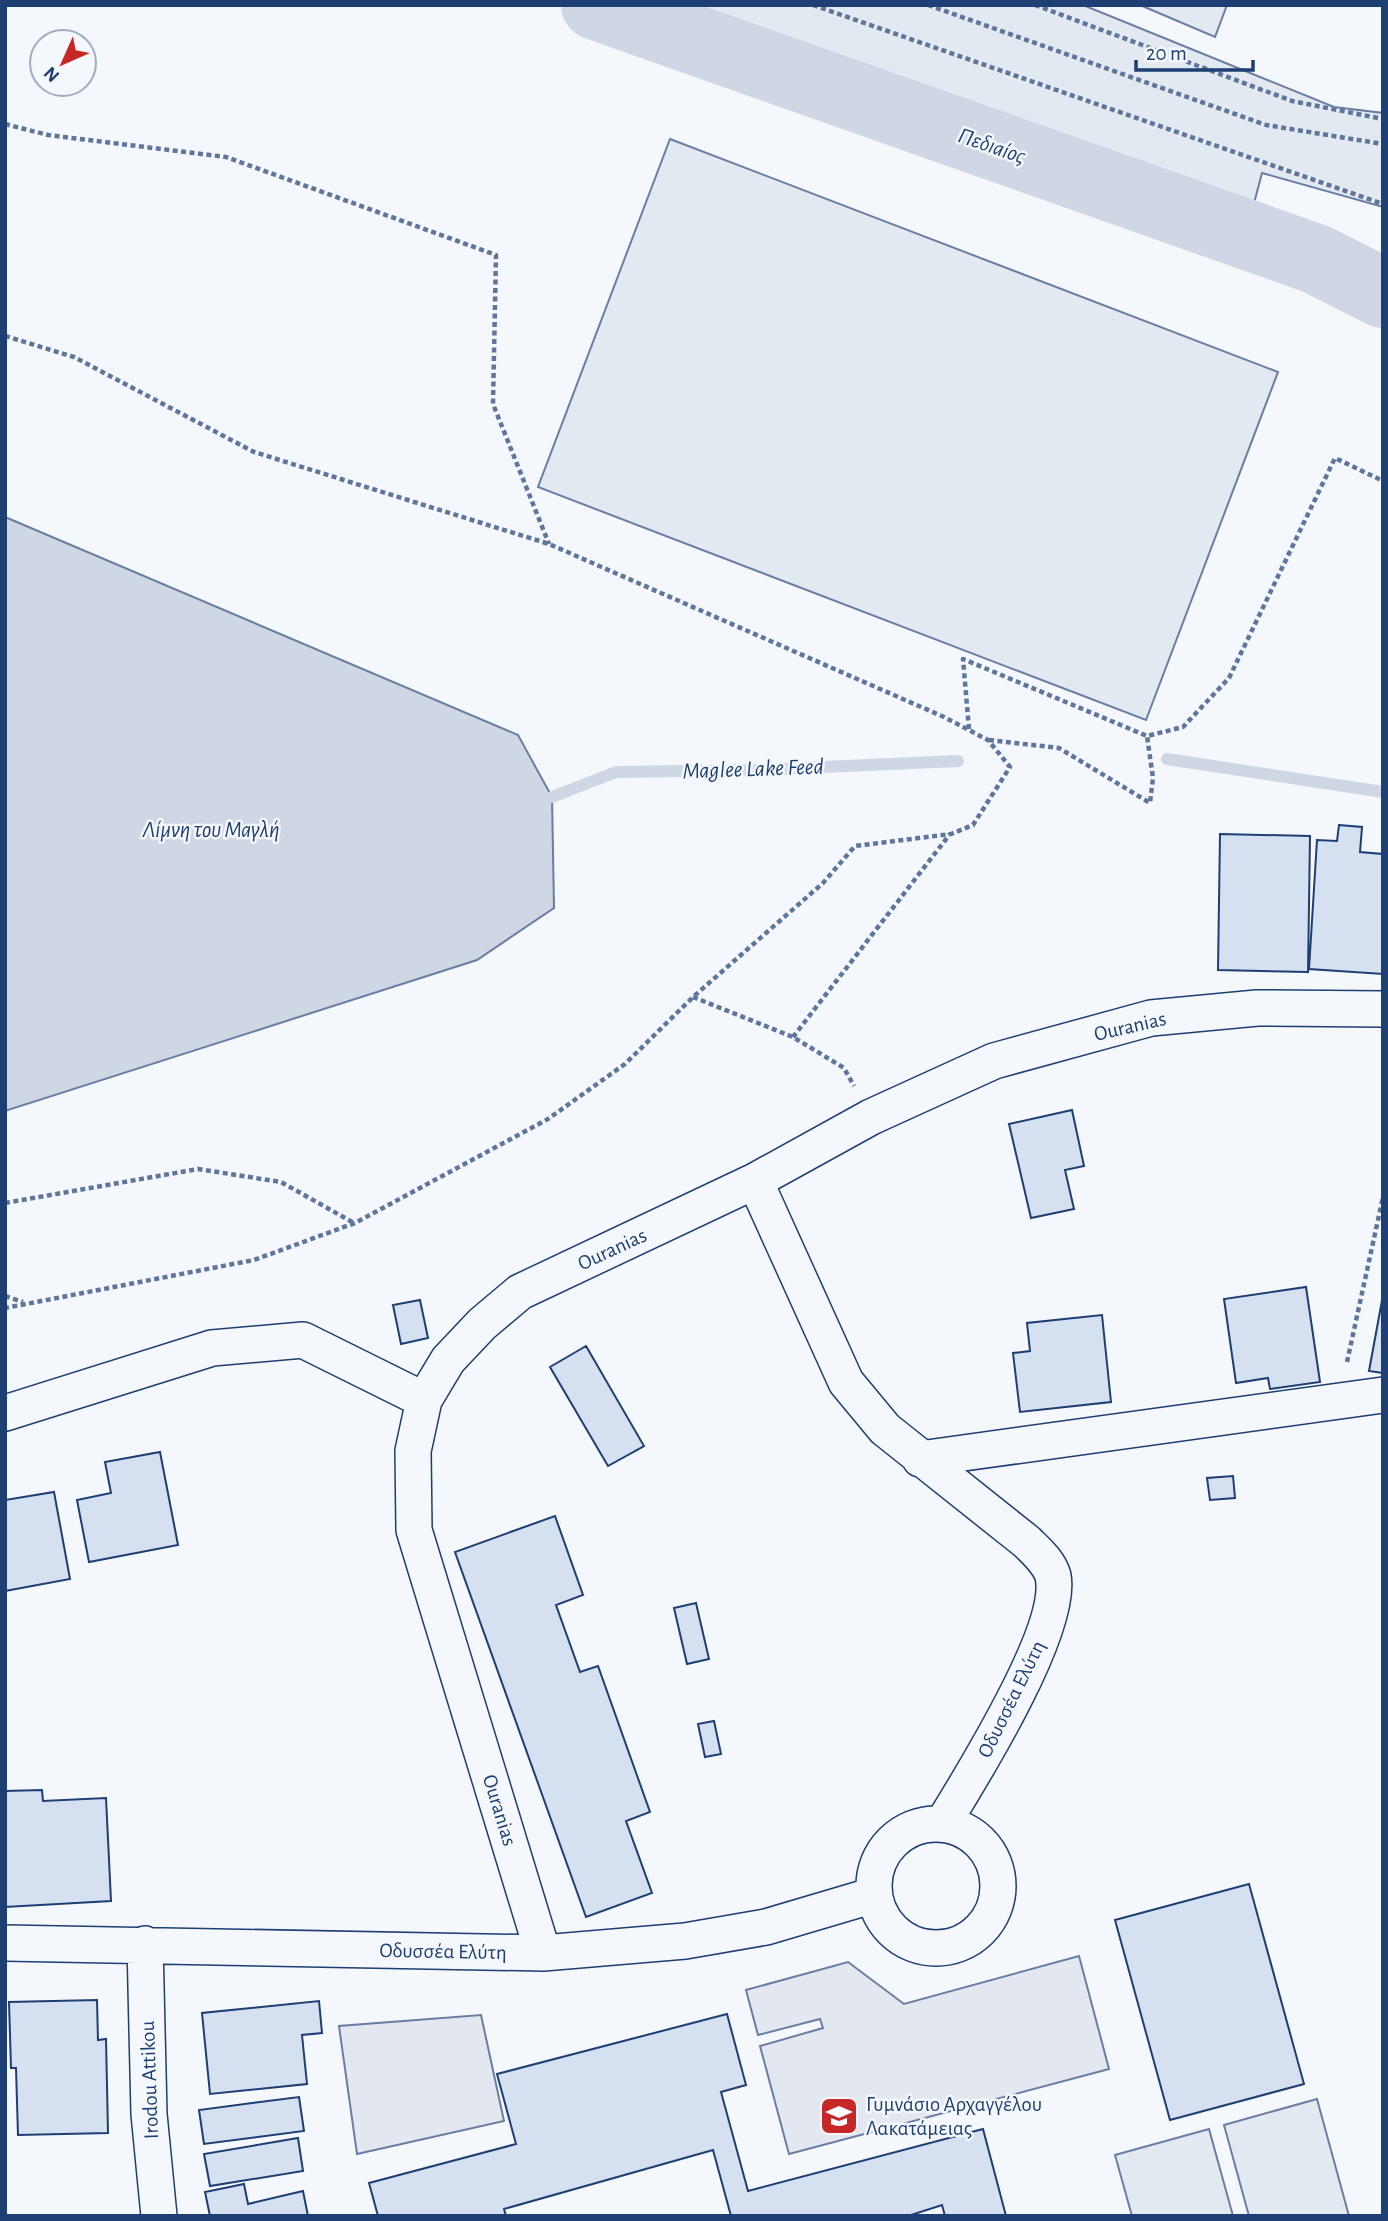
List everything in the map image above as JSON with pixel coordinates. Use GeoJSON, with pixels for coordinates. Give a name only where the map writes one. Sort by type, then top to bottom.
{"type":"FeatureCollection","features":[{"type":"Feature","properties":{"kind":"street","name":"Ouranias"},"geometry":{"type":"LineString","coordinates":[[543,1953],[414,1530],[411,1491],[413,1451],[424,1400],[448,1360],[482,1324],[520,1292],[755,1181],[871,1117],[994,1060],[1151,1018],[1257,1008],[1383,1009]]}},
{"type":"Feature","properties":{"kind":"street","name":"Οδυσσέα Ελύτη"},"geometry":{"type":"LineString","coordinates":[[755,1181],[846,1382],[885,1429],[1027,1542],[1042,1557],[1054,1579],[1041,1641],[995,1739],[943,1824]]}},
{"type":"Feature","properties":{"kind":"street"},"geometry":{"type":"LineString","coordinates":[[5,1413],[212,1348],[303,1340],[424,1400]]}},
{"type":"Feature","properties":{"kind":"street"},"geometry":{"type":"LineString","coordinates":[[920,1459],[1383,1395]]}},
{"type":"Feature","properties":{"kind":"street"},"geometry":{"type":"LineString","coordinates":[[943,1824],[968,1831],[987,1848],[998,1871],[999,1897],[990,1920],[972,1939],[949,1948],[923,1948],[900,1937],[882,1919],[874,1895],[875,1872],[884,1851],[900,1834],[920,1825],[943,1824]]}},
{"type":"Feature","properties":{"kind":"street","name":"Οδυσσέα Ελύτη"},"geometry":{"type":"LineString","coordinates":[[5,1943],[543,1953],[685,1941],[766,1927],[874,1895]]}},
{"type":"Feature","properties":{"kind":"street","name":"Irodou Attikou"},"geometry":{"type":"LineString","coordinates":[[145,1944],[149,2114],[159,2216]]}},
{"type":"Feature","properties":{"kind":"path"},"geometry":{"type":"LineString","coordinates":[[813,5],[1383,204]]}},
{"type":"Feature","properties":{"kind":"path"},"geometry":{"type":"LineString","coordinates":[[928,5],[1266,125],[1383,145]]}},
{"type":"Feature","properties":{"kind":"path"},"geometry":{"type":"LineString","coordinates":[[1035,5],[1292,101],[1383,119]]}},
{"type":"Feature","properties":{"kind":"path"},"geometry":{"type":"LineString","coordinates":[[5,124],[48,135],[226,157],[496,254],[493,404],[549,544]]}},
{"type":"Feature","properties":{"kind":"path"},"geometry":{"type":"LineString","coordinates":[[5,336],[74,357],[254,452],[549,544],[988,740],[1059,748],[1150,803],[1153,778],[1147,736]]}},
{"type":"Feature","properties":{"kind":"path"},"geometry":{"type":"LineString","coordinates":[[969,730],[963,659],[1147,736],[1183,727],[1229,678],[1335,457],[1383,481]]}},
{"type":"Feature","properties":{"kind":"path"},"geometry":{"type":"LineString","coordinates":[[5,1308],[254,1260],[355,1223],[548,1119],[625,1064],[693,996],[823,883],[855,846],[951,834],[973,825],[1010,767],[988,740]]}},
{"type":"Feature","properties":{"kind":"path"},"geometry":{"type":"LineString","coordinates":[[793,1037],[951,834]]}},
{"type":"Feature","properties":{"kind":"path"},"geometry":{"type":"LineString","coordinates":[[693,996],[793,1037],[844,1068],[871,1117]]}},
{"type":"Feature","properties":{"kind":"path"},"geometry":{"type":"LineString","coordinates":[[5,1203],[198,1169],[281,1182],[355,1223]]}},
{"type":"Feature","properties":{"kind":"path"},"geometry":{"type":"LineString","coordinates":[[1339,1401],[1383,1197]]}},
{"type":"Feature","properties":{"kind":"path"},"geometry":{"type":"LineString","coordinates":[[5,1296],[24,1303]]}},
{"type":"Feature","properties":{"kind":"shaded area"},"geometry":{"type":"Polygon","coordinates":[[[656,5],[1083,5],[1334,107],[1383,113],[1383,207],[1262,173],[1253,207],[656,5]]]}},
{"type":"Feature","properties":{"kind":"shaded area"},"geometry":{"type":"Polygon","coordinates":[[[1140,5],[1227,5],[1215,37],[1140,5]]]}},
{"type":"Feature","properties":{"kind":"shaded area"},"geometry":{"type":"Polygon","coordinates":[[[670,139],[1278,372],[1146,720],[538,487],[670,139]]]}},
{"type":"Feature","properties":{"kind":"shaded area"},"geometry":{"type":"Polygon","coordinates":[[[1079,1956],[1109,2069],[789,2154],[760,2046],[823,2028],[820,2019],[758,2035],[746,1990],[848,1962],[904,2004],[1079,1956]]]}},
{"type":"Feature","properties":{"kind":"shaded area"},"geometry":{"type":"Polygon","coordinates":[[[481,2015],[504,2121],[357,2154],[339,2026],[481,2015]]]}},
{"type":"Feature","properties":{"kind":"shaded area"},"geometry":{"type":"Polygon","coordinates":[[[1317,2099],[1349,2216],[1249,2216],[1224,2125],[1317,2099]]]}},
{"type":"Feature","properties":{"kind":"shaded area"},"geometry":{"type":"Polygon","coordinates":[[[1209,2129],[1233,2216],[1132,2216],[1115,2155],[1209,2129]]]}},
{"type":"Feature","properties":{"kind":"water","name":"Λίμνη του Μαγλή"},"geometry":{"type":"Polygon","coordinates":[[[5,517],[518,735],[552,797],[554,908],[477,960],[5,1111],[5,517]]]}},
{"type":"Feature","properties":{"kind":"building"},"geometry":{"type":"Polygon","coordinates":[[[1339,825],[1362,827],[1360,852],[1383,854],[1383,974],[1309,969],[1317,840],[1337,841],[1339,825]]]}},
{"type":"Feature","properties":{"kind":"building"},"geometry":{"type":"Polygon","coordinates":[[[1220,834],[1310,836],[1308,972],[1218,970],[1220,834]]]}},
{"type":"Feature","properties":{"kind":"building"},"geometry":{"type":"Polygon","coordinates":[[[1072,1110],[1084,1166],[1065,1170],[1074,1209],[1031,1218],[1009,1124],[1072,1110]]]}},
{"type":"Feature","properties":{"kind":"building"},"geometry":{"type":"Polygon","coordinates":[[[1306,1287],[1320,1382],[1270,1389],[1268,1378],[1236,1383],[1224,1299],[1306,1287]]]}},
{"type":"Feature","properties":{"kind":"building"},"geometry":{"type":"Polygon","coordinates":[[[1383,1295],[1383,1373],[1369,1371],[1383,1295]]]}},
{"type":"Feature","properties":{"kind":"building"},"geometry":{"type":"Polygon","coordinates":[[[420,1300],[428,1338],[401,1344],[393,1305],[420,1300]]]}},
{"type":"Feature","properties":{"kind":"building"},"geometry":{"type":"Polygon","coordinates":[[[1102,1315],[1111,1402],[1020,1412],[1013,1353],[1030,1351],[1027,1323],[1102,1315]]]}},
{"type":"Feature","properties":{"kind":"building"},"geometry":{"type":"Polygon","coordinates":[[[586,1346],[644,1446],[608,1466],[550,1367],[586,1346]]]}},
{"type":"Feature","properties":{"kind":"building"},"geometry":{"type":"Polygon","coordinates":[[[160,1452],[178,1545],[89,1562],[77,1500],[111,1493],[105,1462],[160,1452]]]}},
{"type":"Feature","properties":{"kind":"building"},"geometry":{"type":"Polygon","coordinates":[[[1233,1476],[1235,1498],[1210,1500],[1207,1478],[1233,1476]]]}},
{"type":"Feature","properties":{"kind":"building"},"geometry":{"type":"Polygon","coordinates":[[[54,1492],[70,1579],[5,1591],[5,1500],[54,1492]]]}},
{"type":"Feature","properties":{"kind":"building"},"geometry":{"type":"Polygon","coordinates":[[[555,1516],[583,1595],[556,1605],[580,1672],[598,1666],[650,1812],[626,1821],[652,1893],[586,1917],[455,1552],[555,1516]]]}},
{"type":"Feature","properties":{"kind":"building"},"geometry":{"type":"Polygon","coordinates":[[[696,1603],[709,1659],[687,1664],[674,1608],[696,1603]]]}},
{"type":"Feature","properties":{"kind":"building"},"geometry":{"type":"Polygon","coordinates":[[[714,1721],[721,1754],[705,1757],[698,1724],[714,1721]]]}},
{"type":"Feature","properties":{"kind":"building"},"geometry":{"type":"Polygon","coordinates":[[[42,1790],[43,1801],[106,1798],[111,1901],[5,1907],[5,1791],[42,1790]]]}},
{"type":"Feature","properties":{"kind":"building"},"geometry":{"type":"Polygon","coordinates":[[[1249,1884],[1304,2084],[1170,2120],[1115,1920],[1249,1884]]]}},
{"type":"Feature","properties":{"kind":"building"},"geometry":{"type":"Polygon","coordinates":[[[97,2000],[98,2040],[106,2039],[108,2133],[18,2135],[16,2068],[11,2068],[9,2002],[97,2000]]]}},
{"type":"Feature","properties":{"kind":"building"},"geometry":{"type":"Polygon","coordinates":[[[319,2001],[322,2033],[302,2035],[307,2084],[210,2094],[202,2013],[319,2001]]]}},
{"type":"Feature","properties":{"kind":"building"},"geometry":{"type":"Polygon","coordinates":[[[727,2014],[746,2085],[721,2092],[748,2191],[983,2129],[1006,2216],[945,2216],[942,2205],[908,2216],[731,2216],[713,2150],[504,2209],[506,2216],[378,2216],[369,2183],[516,2144],[497,2074],[727,2014]]]}},
{"type":"Feature","properties":{"kind":"building"},"geometry":{"type":"Polygon","coordinates":[[[299,2097],[304,2131],[204,2144],[199,2110],[299,2097]]]}},
{"type":"Feature","properties":{"kind":"building"},"geometry":{"type":"Polygon","coordinates":[[[298,2138],[303,2171],[210,2186],[204,2154],[298,2138]]]}},
{"type":"Feature","properties":{"kind":"building"},"geometry":{"type":"Polygon","coordinates":[[[244,2184],[248,2204],[303,2191],[308,2216],[210,2216],[205,2192],[244,2184]]]}},
{"type":"Feature","properties":{"kind":"waterway","name":"Πεδιαίος"},"geometry":{"type":"LineString","coordinates":[[596,5],[1316,259],[1383,293]]}},
{"type":"Feature","properties":{"kind":"waterway","name":"Maglee Lake Feed"},"geometry":{"type":"LineString","coordinates":[[1167,759],[1383,792]]}},
{"type":"Feature","properties":{"kind":"waterway","name":"Maglee Lake Feed"},"geometry":{"type":"LineString","coordinates":[[552,797],[616,772],[755,770],[958,761]]}},
{"type":"Feature","properties":{"kind":"place","name":"Γυμνάσιο Αρχαγγέλου Λακατάμειας"},"geometry":{"type":"Point","coordinates":[839,2116]}}]}
